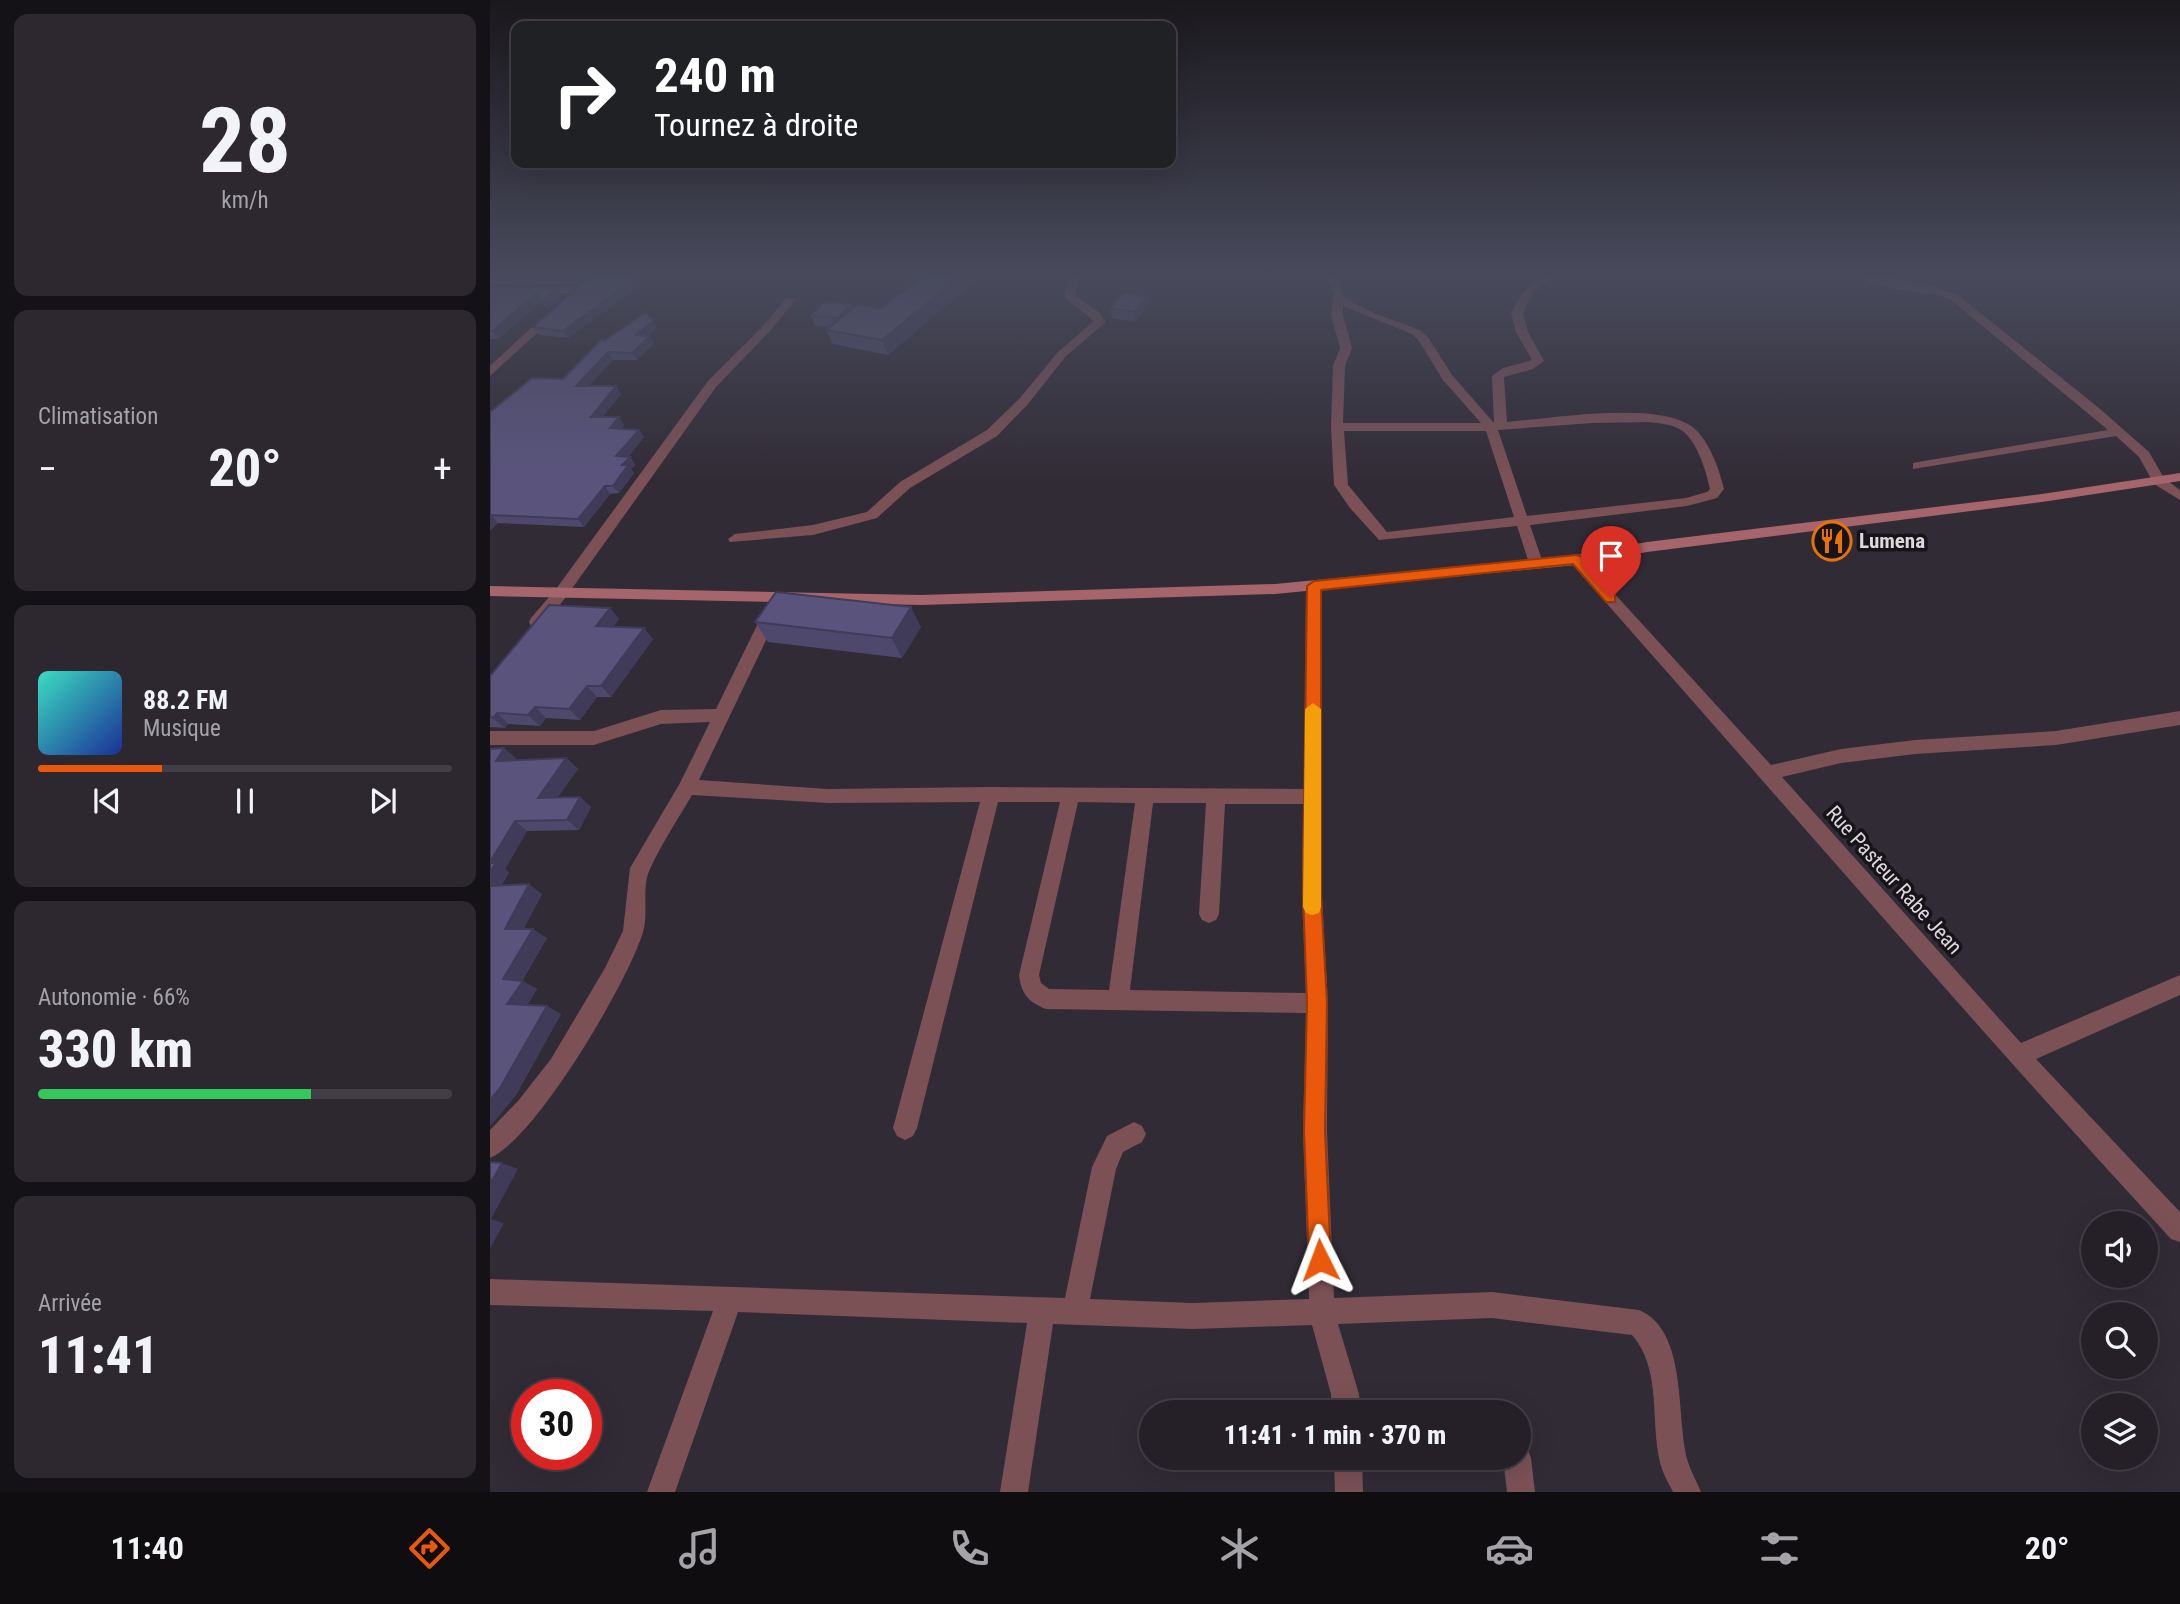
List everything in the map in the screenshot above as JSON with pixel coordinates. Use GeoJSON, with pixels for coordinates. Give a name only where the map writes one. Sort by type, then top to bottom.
{"type":"FeatureCollection","features":[{"type":"Feature","properties":{"kind":"main road"},"geometry":{"type":"LineString","coordinates":[[490,591],[921,600],[1314,586],[1576,560],[1647,547],[2180,477]]}},
{"type":"Feature","properties":{"kind":"street"},"geometry":{"type":"LineString","coordinates":[[490,372],[519,345]]}},
{"type":"Feature","properties":{"kind":"street"},"geometry":{"type":"LineString","coordinates":[[526,636],[561,593],[712,384],[751,345]]}},
{"type":"Feature","properties":{"kind":"street"},"geometry":{"type":"LineString","coordinates":[[735,539],[813,530],[872,515],[905,485],[992,433],[1073,345]]}},
{"type":"Feature","properties":{"kind":"street"},"geometry":{"type":"LineString","coordinates":[[1337,427],[1496,426],[1646,418],[1675,421],[1693,435],[1717,489],[1712,495],[1687,502],[1384,537],[1341,485],[1337,427],[1339,366],[1345,345]]}},
{"type":"Feature","properties":{"kind":"street"},"geometry":{"type":"LineString","coordinates":[[1427,345],[1447,377],[1496,426]]}},
{"type":"Feature","properties":{"kind":"street"},"geometry":{"type":"LineString","coordinates":[[1529,345],[1538,361],[1534,366],[1503,371],[1498,376],[1496,426],[1536,563]]}},
{"type":"Feature","properties":{"kind":"street"},"geometry":{"type":"LineString","coordinates":[[2012,345],[2118,432],[2144,456],[2159,481],[2180,496]]}},
{"type":"Feature","properties":{"kind":"street"},"geometry":{"type":"LineString","coordinates":[[1918,466],[2118,432]]}},
{"type":"Feature","properties":{"kind":"street","name":"Rue Pasteur Rabe Jean"},"geometry":{"type":"LineString","coordinates":[[1576,560],[2018,1056],[2180,1230]]}},
{"type":"Feature","properties":{"kind":"street"},"geometry":{"type":"LineString","coordinates":[[1314,586],[1312,896],[1317,1003],[1315,1131],[1322,1312],[1345,1400]]}},
{"type":"Feature","properties":{"kind":"street"},"geometry":{"type":"LineString","coordinates":[[490,1146],[547,1083],[592,1014],[632,935],[636,919],[635,880],[640,868],[687,787],[780,595]]}},
{"type":"Feature","properties":{"kind":"street"},"geometry":{"type":"LineString","coordinates":[[490,738],[594,738],[661,717],[720,715]]}},
{"type":"Feature","properties":{"kind":"street"},"geometry":{"type":"LineString","coordinates":[[1767,773],[1841,756],[1915,747],[2056,738],[2180,718]]}},
{"type":"Feature","properties":{"kind":"street"},"geometry":{"type":"LineString","coordinates":[[687,787],[828,796],[990,794],[1312,797]]}},
{"type":"Feature","properties":{"kind":"street"},"geometry":{"type":"LineString","coordinates":[[905,1128],[990,794]]}},
{"type":"Feature","properties":{"kind":"street"},"geometry":{"type":"LineString","coordinates":[[1071,795],[1029,975],[1031,988],[1046,999],[1317,1003]]}},
{"type":"Feature","properties":{"kind":"street"},"geometry":{"type":"LineString","coordinates":[[1118,1000],[1145,796]]}},
{"type":"Feature","properties":{"kind":"street"},"geometry":{"type":"LineString","coordinates":[[1209,914],[1216,796]]}},
{"type":"Feature","properties":{"kind":"street"},"geometry":{"type":"LineString","coordinates":[[2018,1056],[2180,985]]}},
{"type":"Feature","properties":{"kind":"street"},"geometry":{"type":"LineString","coordinates":[[1075,1311],[1104,1167],[1115,1144],[1134,1134]]}},
{"type":"Feature","properties":{"kind":"street"},"geometry":{"type":"LineString","coordinates":[[490,1292],[730,1298],[1193,1316],[1492,1305],[1639,1323],[1655,1341],[1667,1394],[1674,1462],[1687,1492]]}},
{"type":"Feature","properties":{"kind":"street"},"geometry":{"type":"LineString","coordinates":[[661,1492],[730,1298]]}},
{"type":"Feature","properties":{"kind":"street"},"geometry":{"type":"LineString","coordinates":[[1014,1492],[1042,1310]]}},
{"type":"Feature","properties":{"kind":"street"},"geometry":{"type":"LineString","coordinates":[[1348,1470],[1349,1492]]}},
{"type":"Feature","properties":{"kind":"street"},"geometry":{"type":"LineString","coordinates":[[1518,1470],[1521,1492]]}},
{"type":"Feature","properties":{"kind":"building"},"geometry":{"type":"Polygon","coordinates":[[[597,345],[641,345],[632,353],[608,352],[576,386],[616,386],[591,417],[619,417],[610,428],[639,430],[616,456],[630,457],[622,465],[628,465],[613,486],[605,486],[578,519],[490,517],[490,412],[532,378],[563,379],[597,345]]]}},
{"type":"Feature","properties":{"kind":"building"},"geometry":{"type":"Polygon","coordinates":[[[776,592],[911,607],[892,638],[755,622],[776,592]]]}},
{"type":"Feature","properties":{"kind":"building"},"geometry":{"type":"Polygon","coordinates":[[[549,605],[610,608],[596,626],[644,628],[601,686],[587,686],[569,709],[535,707],[528,715],[497,713],[493,718],[490,717],[490,676],[549,605]]]}},
{"type":"Feature","properties":{"kind":"building"},"geometry":{"type":"Polygon","coordinates":[[[504,748],[496,761],[566,758],[538,798],[580,797],[567,820],[515,821],[490,862],[490,749],[504,748]]]}},
{"type":"Feature","properties":{"kind":"building"},"geometry":{"type":"Polygon","coordinates":[[[529,884],[505,929],[533,929],[503,979],[523,981],[507,1004],[547,1006],[500,1088],[490,1100],[490,886],[529,884]]]}},
{"type":"Feature","properties":{"kind":"building"},"geometry":{"type":"Polygon","coordinates":[[[490,1162],[502,1163],[490,1184],[490,1162]]]}},
{"type":"Feature","properties":{"kind":"slow traffic"},"geometry":{"type":"LineString","coordinates":[[1312,907],[1313,709]]}},
{"type":"Feature","properties":{"kind":"place","name":"Lumena"},"geometry":{"type":"Point","coordinates":[1832,541]}},
{"type":"Feature","properties":{"kind":"route"},"geometry":{"type":"LineString","coordinates":[[1320,1260],[1315,1131],[1317,1003],[1312,896],[1314,586],[1576,560],[1611,598]]}}]}
